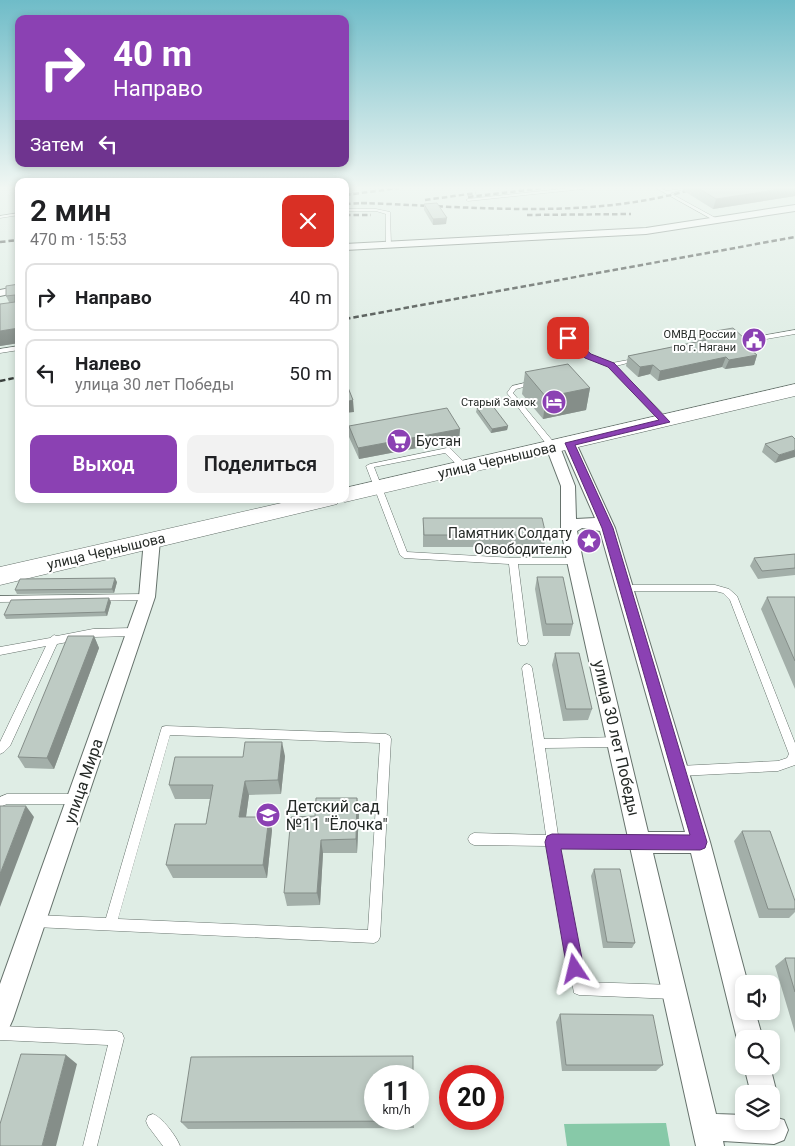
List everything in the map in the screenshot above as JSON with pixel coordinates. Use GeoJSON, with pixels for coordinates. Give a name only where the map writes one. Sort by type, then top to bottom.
{"type":"FeatureCollection","features":[{"type":"Feature","properties":{"kind":"main road","name":"улица Чернышова"},"geometry":{"type":"LineString","coordinates":[[349,494],[665,422],[795,390]]}},
{"type":"Feature","properties":{"kind":"main road","name":"улица Чернышова"},"geometry":{"type":"LineString","coordinates":[[0,576],[312,503]]}},
{"type":"Feature","properties":{"kind":"street"},"geometry":{"type":"LineString","coordinates":[[349,247],[454,241]]}},
{"type":"Feature","properties":{"kind":"street"},"geometry":{"type":"LineString","coordinates":[[0,293],[15,290]]}},
{"type":"Feature","properties":{"kind":"street"},"geometry":{"type":"LineString","coordinates":[[561,445],[608,528],[700,842],[748,1030]]}},
{"type":"Feature","properties":{"kind":"street","name":"улица 30 лет Победы"},"geometry":{"type":"LineString","coordinates":[[561,445],[568,486],[569,529],[575,561],[642,843],[708,1136]]}},
{"type":"Feature","properties":{"kind":"street"},"geometry":{"type":"LineString","coordinates":[[569,529],[574,524],[585,522],[608,528]]}},
{"type":"Feature","properties":{"kind":"street","name":"улица Мира"},"geometry":{"type":"LineString","coordinates":[[0,1019],[147,597],[152,540]]}},
{"type":"Feature","properties":{"kind":"street"},"geometry":{"type":"LineString","coordinates":[[642,843],[700,842]]}},
{"type":"Feature","properties":{"kind":"street"},"geometry":{"type":"LineString","coordinates":[[708,1136],[774,1133]]}},
{"type":"Feature","properties":{"kind":"lane"},"geometry":{"type":"LineString","coordinates":[[749,340],[795,332]]}},
{"type":"Feature","properties":{"kind":"lane"},"geometry":{"type":"LineString","coordinates":[[568,338],[588,356],[611,365],[665,422]]}},
{"type":"Feature","properties":{"kind":"lane"},"geometry":{"type":"LineString","coordinates":[[0,351],[15,349]]}},
{"type":"Feature","properties":{"kind":"lane"},"geometry":{"type":"LineString","coordinates":[[611,365],[650,356]]}},
{"type":"Feature","properties":{"kind":"lane"},"geometry":{"type":"LineString","coordinates":[[544,381],[514,387],[510,393],[561,445]]}},
{"type":"Feature","properties":{"kind":"lane"},"geometry":{"type":"LineString","coordinates":[[378,487],[404,555],[513,561],[575,561]]}},
{"type":"Feature","properties":{"kind":"lane"},"geometry":{"type":"LineString","coordinates":[[513,561],[523,642]]}},
{"type":"Feature","properties":{"kind":"lane"},"geometry":{"type":"LineString","coordinates":[[625,588],[715,588],[726,591],[734,598],[794,754],[791,762],[778,766],[678,771]]}},
{"type":"Feature","properties":{"kind":"lane"},"geometry":{"type":"LineString","coordinates":[[0,599],[147,597]]}},
{"type":"Feature","properties":{"kind":"lane"},"geometry":{"type":"LineString","coordinates":[[0,651],[54,639],[93,633],[134,632]]}},
{"type":"Feature","properties":{"kind":"lane"},"geometry":{"type":"LineString","coordinates":[[0,749],[6,743],[54,639]]}},
{"type":"Feature","properties":{"kind":"lane"},"geometry":{"type":"LineString","coordinates":[[527,668],[552,842],[579,988],[676,992]]}},
{"type":"Feature","properties":{"kind":"lane"},"geometry":{"type":"LineString","coordinates":[[35,921],[110,925],[374,937],[386,739],[166,730],[110,925]]}},
{"type":"Feature","properties":{"kind":"lane"},"geometry":{"type":"LineString","coordinates":[[539,744],[618,742]]}},
{"type":"Feature","properties":{"kind":"lane"},"geometry":{"type":"LineString","coordinates":[[0,802],[7,799],[77,799]]}},
{"type":"Feature","properties":{"kind":"lane"},"geometry":{"type":"LineString","coordinates":[[474,839],[642,843]]}},
{"type":"Feature","properties":{"kind":"lane"},"geometry":{"type":"LineString","coordinates":[[0,1033],[117,1038],[90,1146]]}},
{"type":"Feature","properties":{"kind":"lane"},"geometry":{"type":"LineString","coordinates":[[154,1120],[173,1146]]}},
{"type":"Feature","properties":{"kind":"green space"},"geometry":{"type":"Polygon","coordinates":[[[666,1123],[670,1146],[567,1146],[564,1124],[666,1123]]]}},
{"type":"Feature","properties":{"kind":"building"},"geometry":{"type":"Polygon","coordinates":[[[15,285],[15,295],[6,296],[6,286],[15,285]]]}},
{"type":"Feature","properties":{"kind":"building"},"geometry":{"type":"Polygon","coordinates":[[[15,302],[15,329],[0,331],[0,304],[15,302]]]}},
{"type":"Feature","properties":{"kind":"building"},"geometry":{"type":"Polygon","coordinates":[[[733,328],[756,349],[751,350],[757,355],[729,360],[726,357],[660,371],[653,365],[640,367],[628,356],[706,340],[698,334],[733,328]]]}},
{"type":"Feature","properties":{"kind":"building"},"geometry":{"type":"Polygon","coordinates":[[[568,364],[590,388],[546,397],[525,372],[568,364]]]}},
{"type":"Feature","properties":{"kind":"building"},"geometry":{"type":"Polygon","coordinates":[[[349,390],[353,400],[349,401],[349,390]]]}},
{"type":"Feature","properties":{"kind":"building"},"geometry":{"type":"Polygon","coordinates":[[[492,405],[508,426],[492,429],[477,408],[492,405]]]}},
{"type":"Feature","properties":{"kind":"building"},"geometry":{"type":"Polygon","coordinates":[[[447,408],[460,429],[358,448],[349,426],[447,408]]]}},
{"type":"Feature","properties":{"kind":"building"},"geometry":{"type":"Polygon","coordinates":[[[792,436],[795,439],[795,450],[779,455],[765,444],[792,436]]]}},
{"type":"Feature","properties":{"kind":"building"},"geometry":{"type":"Polygon","coordinates":[[[423,518],[542,518],[546,535],[424,535],[423,518]]]}},
{"type":"Feature","properties":{"kind":"building"},"geometry":{"type":"Polygon","coordinates":[[[795,554],[795,568],[762,571],[754,558],[795,554]]]}},
{"type":"Feature","properties":{"kind":"building"},"geometry":{"type":"Polygon","coordinates":[[[537,577],[563,577],[573,624],[546,624],[537,577]]]}},
{"type":"Feature","properties":{"kind":"building"},"geometry":{"type":"Polygon","coordinates":[[[115,578],[112,589],[15,590],[20,579],[115,578]]]}},
{"type":"Feature","properties":{"kind":"building"},"geometry":{"type":"Polygon","coordinates":[[[767,597],[795,597],[795,661],[767,597]]]}},
{"type":"Feature","properties":{"kind":"building"},"geometry":{"type":"Polygon","coordinates":[[[109,598],[105,612],[4,615],[11,600],[109,598]]]}},
{"type":"Feature","properties":{"kind":"building"},"geometry":{"type":"Polygon","coordinates":[[[68,636],[94,636],[47,758],[18,757],[68,636]]]}},
{"type":"Feature","properties":{"kind":"building"},"geometry":{"type":"Polygon","coordinates":[[[555,653],[579,653],[592,709],[566,709],[555,653]]]}},
{"type":"Feature","properties":{"kind":"building"},"geometry":{"type":"Polygon","coordinates":[[[245,742],[282,742],[278,780],[245,781],[239,817],[269,817],[263,865],[166,865],[175,824],[206,824],[213,785],[169,785],[175,757],[243,757],[245,742]]]}},
{"type":"Feature","properties":{"kind":"building"},"geometry":{"type":"Polygon","coordinates":[[[316,798],[357,798],[356,839],[321,840],[317,893],[284,893],[291,817],[315,816],[316,798]]]}},
{"type":"Feature","properties":{"kind":"building"},"geometry":{"type":"Polygon","coordinates":[[[0,806],[26,806],[0,874],[0,806]]]}},
{"type":"Feature","properties":{"kind":"building"},"geometry":{"type":"Polygon","coordinates":[[[742,831],[770,831],[795,901],[795,909],[768,909],[742,831]]]}},
{"type":"Feature","properties":{"kind":"building"},"geometry":{"type":"Polygon","coordinates":[[[594,869],[620,869],[635,943],[607,942],[594,869]]]}},
{"type":"Feature","properties":{"kind":"building"},"geometry":{"type":"Polygon","coordinates":[[[785,958],[795,958],[795,992],[785,958]]]}},
{"type":"Feature","properties":{"kind":"building"},"geometry":{"type":"Polygon","coordinates":[[[560,1014],[653,1015],[663,1065],[566,1065],[560,1014]]]}},
{"type":"Feature","properties":{"kind":"building"},"geometry":{"type":"Polygon","coordinates":[[[21,1054],[66,1055],[42,1146],[0,1146],[0,1124],[21,1054]]]}},
{"type":"Feature","properties":{"kind":"building"},"geometry":{"type":"Polygon","coordinates":[[[413,1056],[413,1065],[364,1065],[364,1121],[181,1122],[191,1057],[413,1056]]]}},
{"type":"Feature","properties":{"kind":"railway"},"geometry":{"type":"LineString","coordinates":[[0,242],[5,241]]}},
{"type":"Feature","properties":{"kind":"railway"},"geometry":{"type":"LineString","coordinates":[[349,318],[770,241]]}},
{"type":"Feature","properties":{"kind":"railway"},"geometry":{"type":"LineString","coordinates":[[0,381],[15,378]]}},
{"type":"Feature","properties":{"kind":"place","name":"ОМВД России по г. Нягани"},"geometry":{"type":"Point","coordinates":[754,340]}},
{"type":"Feature","properties":{"kind":"place","name":"Старый Замок"},"geometry":{"type":"Point","coordinates":[554,402]}},
{"type":"Feature","properties":{"kind":"place","name":"Бустан"},"geometry":{"type":"Point","coordinates":[399,441]}},
{"type":"Feature","properties":{"kind":"place","name":"Памятник Солдату Освободителю"},"geometry":{"type":"Point","coordinates":[589,541]}},
{"type":"Feature","properties":{"kind":"place","name":"Детский сад №11 \"Ёлочка\""},"geometry":{"type":"Point","coordinates":[268,815]}},
{"type":"Feature","properties":{"kind":"route"},"geometry":{"type":"LineString","coordinates":[[568,338],[588,356],[611,365],[665,422],[570,443],[608,528],[700,842],[552,842],[575,969]]}}]}
